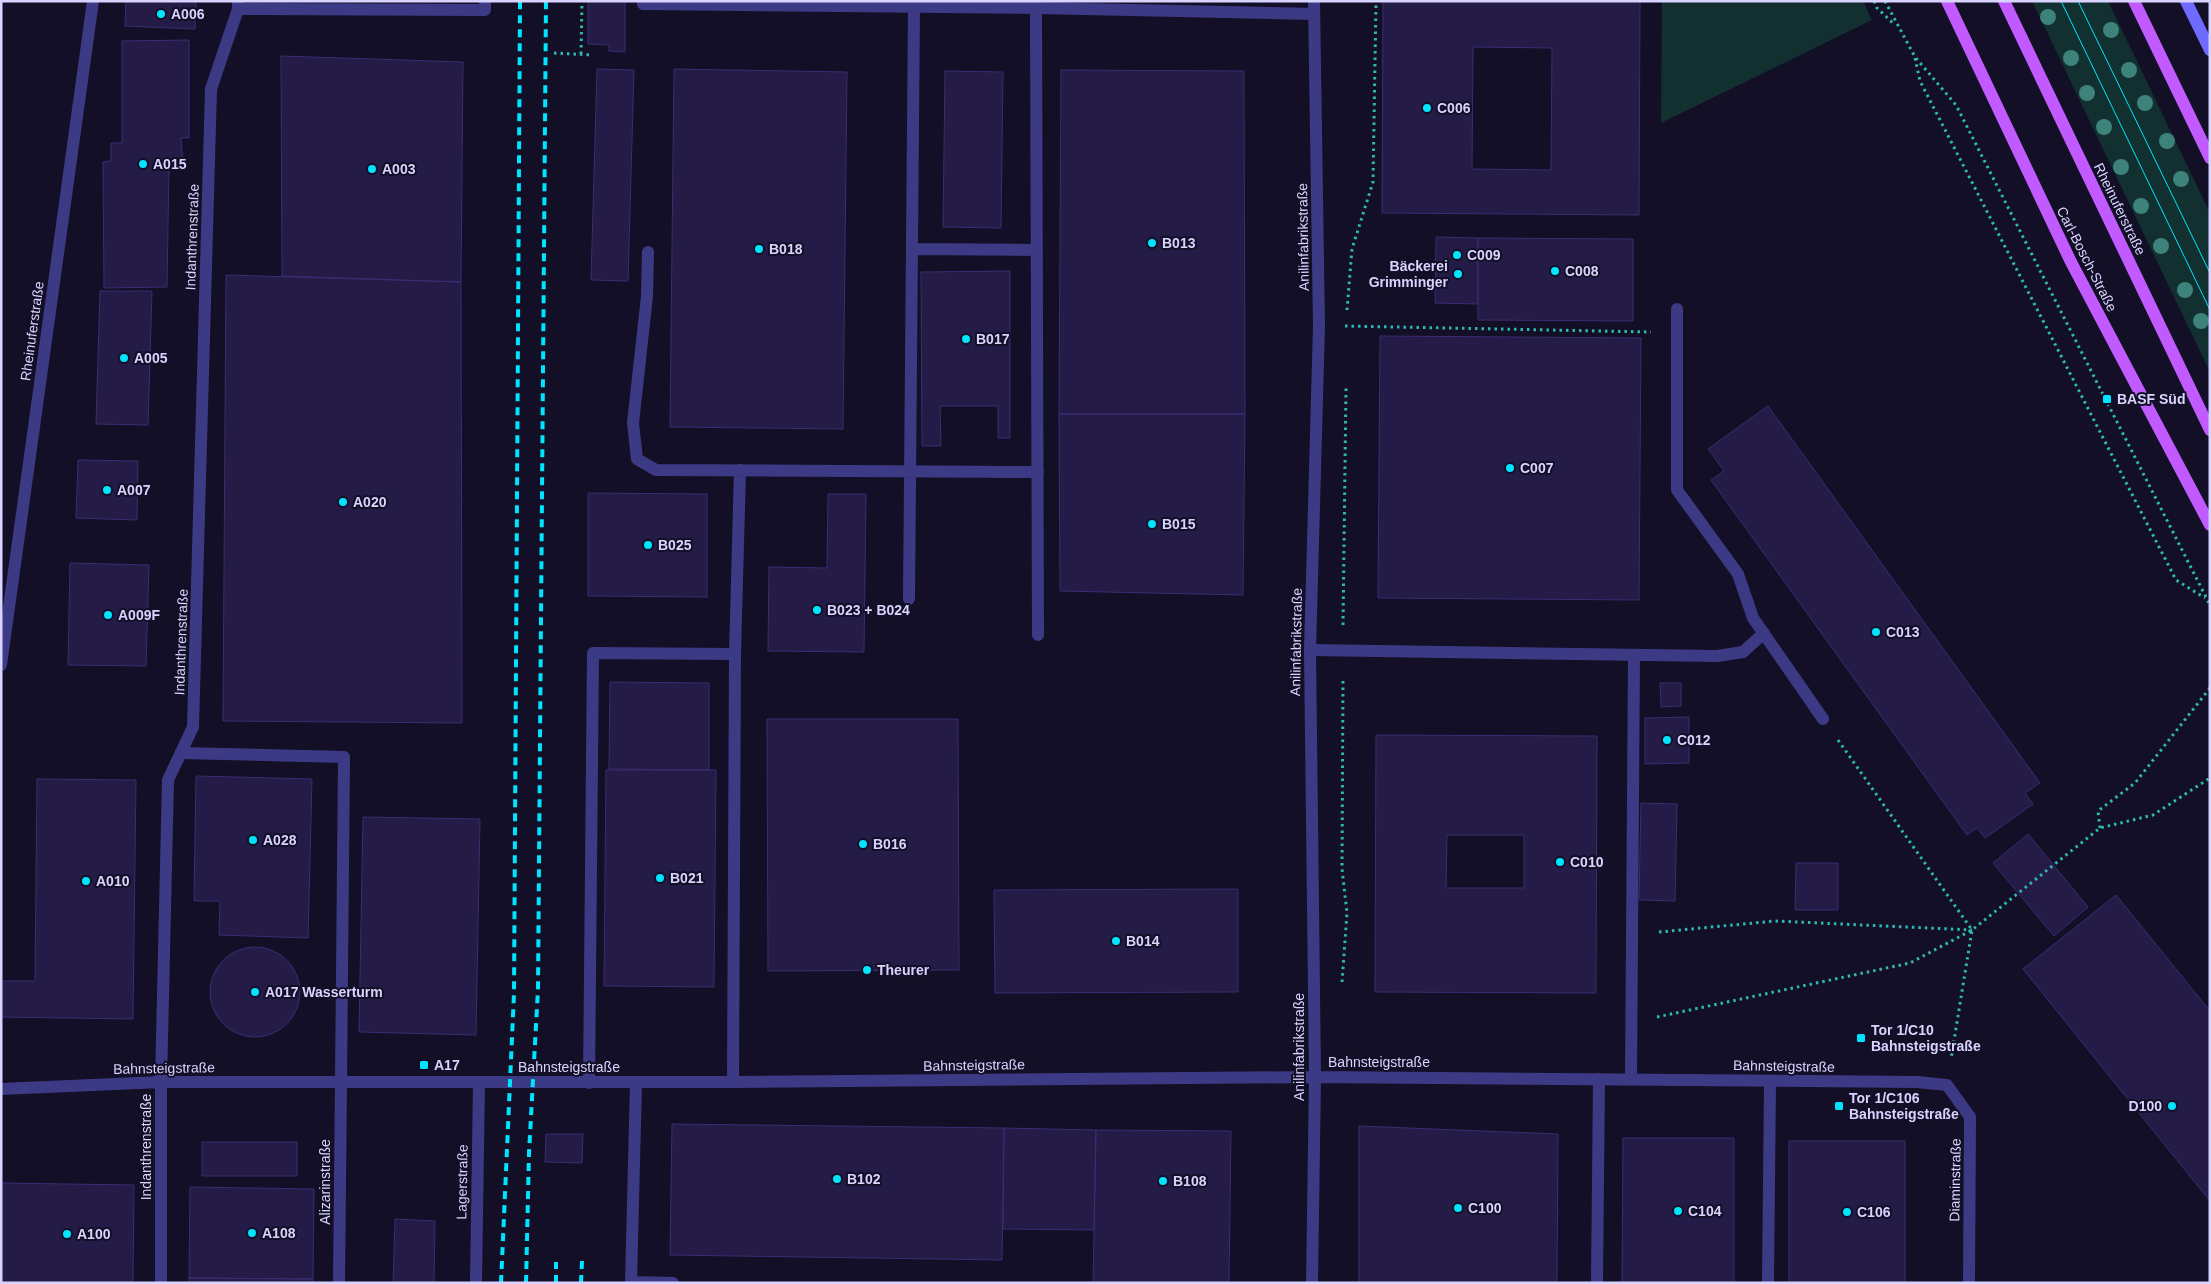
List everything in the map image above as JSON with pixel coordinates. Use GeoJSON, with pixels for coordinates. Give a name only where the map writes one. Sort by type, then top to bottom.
{"type":"FeatureCollection","features":[{"type":"Feature","properties":{"kind":"main road","name":"Carl-Bosch-Straße"},"geometry":{"type":"LineString","coordinates":[[1947,1],[2071,262],[2210,525]]}},
{"type":"Feature","properties":{"kind":"main road","name":"Rheinuferstraße"},"geometry":{"type":"LineString","coordinates":[[2004,1],[2210,430]]}},
{"type":"Feature","properties":{"kind":"main road"},"geometry":{"type":"LineString","coordinates":[[2134,1],[2210,158]]}},
{"type":"Feature","properties":{"kind":"main road"},"geometry":{"type":"LineString","coordinates":[[2186,1],[2210,50]]}},
{"type":"Feature","properties":{"kind":"street","name":"Rheinuferstraße"},"geometry":{"type":"LineString","coordinates":[[1,665],[93,1]]}},
{"type":"Feature","properties":{"kind":"street"},"geometry":{"type":"LineString","coordinates":[[238,5],[485,10],[485,1]]}},
{"type":"Feature","properties":{"kind":"street"},"geometry":{"type":"LineString","coordinates":[[643,1],[643,4],[1036,8],[1314,8]]}},
{"type":"Feature","properties":{"kind":"street","name":"Indanthrenstraße"},"geometry":{"type":"LineString","coordinates":[[161,1283],[162,1082],[168,780],[193,727],[211,90],[238,5]]}},
{"type":"Feature","properties":{"kind":"street"},"geometry":{"type":"LineString","coordinates":[[909,599],[914,6]]}},
{"type":"Feature","properties":{"kind":"street"},"geometry":{"type":"LineString","coordinates":[[1036,8],[1038,635]]}},
{"type":"Feature","properties":{"kind":"street","name":"Anilinfabrikstraße"},"geometry":{"type":"LineString","coordinates":[[1312,1283],[1315,1076],[1310,650],[1319,326],[1314,8]]}},
{"type":"Feature","properties":{"kind":"street"},"geometry":{"type":"LineString","coordinates":[[913,249],[1037,250]]}},
{"type":"Feature","properties":{"kind":"street"},"geometry":{"type":"LineString","coordinates":[[648,252],[647,296],[633,423],[637,459],[656,470],[1038,472]]}},
{"type":"Feature","properties":{"kind":"street"},"geometry":{"type":"LineString","coordinates":[[1677,309],[1677,490],[1738,574],[1753,618],[1823,719]]}},
{"type":"Feature","properties":{"kind":"street"},"geometry":{"type":"LineString","coordinates":[[734,1082],[735,654],[740,470]]}},
{"type":"Feature","properties":{"kind":"street"},"geometry":{"type":"LineString","coordinates":[[1310,650],[1717,656],[1743,652],[1764,634]]}},
{"type":"Feature","properties":{"kind":"street"},"geometry":{"type":"LineString","coordinates":[[589,1083],[593,653],[735,654]]}},
{"type":"Feature","properties":{"kind":"street"},"geometry":{"type":"LineString","coordinates":[[1631,1079],[1634,654]]}},
{"type":"Feature","properties":{"kind":"street","name":"Alizarinstraße"},"geometry":{"type":"LineString","coordinates":[[181,753],[344,757],[339,1283]]}},
{"type":"Feature","properties":{"kind":"street","name":"Bahnsteigstraße"},"geometry":{"type":"LineString","coordinates":[[1,1089],[162,1082],[340,1080],[589,1083],[1315,1076],[1947,1085]]}},
{"type":"Feature","properties":{"kind":"street"},"geometry":{"type":"LineString","coordinates":[[1597,1283],[1598,1079]]}},
{"type":"Feature","properties":{"kind":"street"},"geometry":{"type":"LineString","coordinates":[[1768,1283],[1770,1081]]}},
{"type":"Feature","properties":{"kind":"street","name":"Lagerstraße"},"geometry":{"type":"LineString","coordinates":[[476,1283],[478,1082]]}},
{"type":"Feature","properties":{"kind":"street"},"geometry":{"type":"LineString","coordinates":[[636,1082],[631,1282],[673,1283]]}},
{"type":"Feature","properties":{"kind":"street","name":"Diaminstraße"},"geometry":{"type":"LineString","coordinates":[[1947,1085],[1970,1117],[1969,1283]]}},
{"type":"Feature","properties":{"kind":"path"},"geometry":{"type":"LineString","coordinates":[[581,54],[582,1]]}},
{"type":"Feature","properties":{"kind":"path"},"geometry":{"type":"LineString","coordinates":[[1874,1],[1878,8],[1897,26]]}},
{"type":"Feature","properties":{"kind":"path"},"geometry":{"type":"LineString","coordinates":[[1885,1],[1915,57],[1956,105],[2210,605]]}},
{"type":"Feature","properties":{"kind":"path"},"geometry":{"type":"LineString","coordinates":[[554,53],[592,55]]}},
{"type":"Feature","properties":{"kind":"path"},"geometry":{"type":"LineString","coordinates":[[1915,57],[1920,81],[2176,580],[2206,598]]}},
{"type":"Feature","properties":{"kind":"path"},"geometry":{"type":"LineString","coordinates":[[1319,326],[1677,333]]}},
{"type":"Feature","properties":{"kind":"path"},"geometry":{"type":"LineString","coordinates":[[2100,828],[2098,812],[2135,782],[2210,688]]}},
{"type":"Feature","properties":{"kind":"path"},"geometry":{"type":"LineString","coordinates":[[1823,719],[1972,930],[1947,1085]]}},
{"type":"Feature","properties":{"kind":"path"},"geometry":{"type":"LineString","coordinates":[[1632,1022],[1910,963],[1972,930],[2100,828],[2153,815],[2210,778]]}},
{"type":"Feature","properties":{"kind":"path"},"geometry":{"type":"LineString","coordinates":[[1632,934],[1775,921],[1972,930]]}},
{"type":"Feature","properties":{"kind":"green space"},"geometry":{"type":"Polygon","coordinates":[[[1662,1],[1863,1],[1872,20],[1661,123],[1662,1]]]}},
{"type":"Feature","properties":{"kind":"green space"},"geometry":{"type":"Polygon","coordinates":[[[2032,1],[2108,1],[2210,213],[2210,372],[2032,1]]]}},
{"type":"Feature","properties":{"kind":"building","name":"A006"},"geometry":{"type":"Polygon","coordinates":[[[126,1],[196,1],[195,29],[125,26],[126,1]]]}},
{"type":"Feature","properties":{"kind":"building"},"geometry":{"type":"Polygon","coordinates":[[[588,1],[625,1],[625,52],[609,51],[609,45],[588,44],[588,1]]]}},
{"type":"Feature","properties":{"kind":"building","name":"C006"},"geometry":{"type":"Polygon","coordinates":[[[1383,1],[1640,1],[1639,215],[1382,213],[1383,1]],[[1473,47],[1472,169],[1551,170],[1552,48],[1473,47]]]}},
{"type":"Feature","properties":{"kind":"building","name":"A015"},"geometry":{"type":"Polygon","coordinates":[[[189,40],[189,138],[181,138],[183,165],[169,166],[167,287],[104,288],[103,162],[111,161],[111,143],[122,143],[122,41],[189,40]]]}},
{"type":"Feature","properties":{"kind":"building","name":"A003"},"geometry":{"type":"Polygon","coordinates":[[[281,56],[463,62],[461,282],[282,276],[281,56]]]}},
{"type":"Feature","properties":{"kind":"building"},"geometry":{"type":"Polygon","coordinates":[[[597,69],[634,70],[628,281],[591,280],[597,69]]]}},
{"type":"Feature","properties":{"kind":"building","name":"B018"},"geometry":{"type":"Polygon","coordinates":[[[674,69],[847,72],[843,429],[670,427],[674,69]]]}},
{"type":"Feature","properties":{"kind":"building","name":"B013"},"geometry":{"type":"Polygon","coordinates":[[[1061,70],[1244,71],[1245,414],[1059,414],[1061,70]]]}},
{"type":"Feature","properties":{"kind":"building"},"geometry":{"type":"Polygon","coordinates":[[[945,71],[1003,72],[1001,228],[943,227],[945,71]]]}},
{"type":"Feature","properties":{"kind":"building","name":"C009"},"geometry":{"type":"Polygon","coordinates":[[[1436,237],[1478,238],[1478,304],[1435,303],[1436,237]]]}},
{"type":"Feature","properties":{"kind":"building","name":"C008"},"geometry":{"type":"Polygon","coordinates":[[[1478,238],[1633,239],[1633,321],[1478,320],[1478,238]]]}},
{"type":"Feature","properties":{"kind":"building","name":"B017"},"geometry":{"type":"Polygon","coordinates":[[[1010,271],[1010,438],[998,438],[998,406],[940,406],[941,446],[922,446],[921,272],[1010,271]]]}},
{"type":"Feature","properties":{"kind":"building","name":"A020"},"geometry":{"type":"Polygon","coordinates":[[[226,275],[461,282],[462,723],[223,721],[226,275]]]}},
{"type":"Feature","properties":{"kind":"building","name":"A005"},"geometry":{"type":"Polygon","coordinates":[[[100,291],[152,291],[148,425],[96,424],[100,291]]]}},
{"type":"Feature","properties":{"kind":"building","name":"C007"},"geometry":{"type":"Polygon","coordinates":[[[1380,336],[1641,338],[1639,600],[1378,598],[1380,336]]]}},
{"type":"Feature","properties":{"kind":"building","name":"C013"},"geometry":{"type":"Polygon","coordinates":[[[1768,406],[2040,783],[2025,793],[2033,804],[1985,838],[1977,828],[1967,835],[1711,480],[1724,471],[1708,449],[1768,406]]]}},
{"type":"Feature","properties":{"kind":"building","name":"B015"},"geometry":{"type":"Polygon","coordinates":[[[1059,414],[1245,414],[1243,595],[1060,591],[1059,414]]]}},
{"type":"Feature","properties":{"kind":"building","name":"A007"},"geometry":{"type":"Polygon","coordinates":[[[78,460],[138,461],[137,520],[76,518],[78,460]]]}},
{"type":"Feature","properties":{"kind":"building","name":"B025"},"geometry":{"type":"Polygon","coordinates":[[[588,493],[707,494],[707,597],[588,596],[588,493]]]}},
{"type":"Feature","properties":{"kind":"building","name":"B023 + B024"},"geometry":{"type":"Polygon","coordinates":[[[828,494],[866,494],[864,652],[768,651],[769,567],[827,568],[828,494]]]}},
{"type":"Feature","properties":{"kind":"building","name":"A009F"},"geometry":{"type":"Polygon","coordinates":[[[70,563],[149,565],[146,666],[68,665],[70,563]]]}},
{"type":"Feature","properties":{"kind":"building"},"geometry":{"type":"Polygon","coordinates":[[[610,682],[709,683],[709,770],[609,769],[610,682]]]}},
{"type":"Feature","properties":{"kind":"building"},"geometry":{"type":"Polygon","coordinates":[[[1660,683],[1681,683],[1681,706],[1661,707],[1660,683]]]}},
{"type":"Feature","properties":{"kind":"building","name":"C012"},"geometry":{"type":"Polygon","coordinates":[[[1689,717],[1689,763],[1645,764],[1645,718],[1689,717]]]}},
{"type":"Feature","properties":{"kind":"building","name":"B016"},"geometry":{"type":"Polygon","coordinates":[[[767,719],[958,719],[959,970],[768,971],[767,719]]]}},
{"type":"Feature","properties":{"kind":"building","name":"C010"},"geometry":{"type":"Polygon","coordinates":[[[1376,735],[1597,736],[1596,993],[1375,992],[1376,735]],[[1447,835],[1446,888],[1524,888],[1524,835],[1447,835]]]}},
{"type":"Feature","properties":{"kind":"building","name":"B021"},"geometry":{"type":"Polygon","coordinates":[[[606,770],[716,770],[714,987],[604,986],[606,770]]]}},
{"type":"Feature","properties":{"kind":"building","name":"A028"},"geometry":{"type":"Polygon","coordinates":[[[196,776],[312,779],[308,938],[219,935],[220,901],[194,901],[196,776]]]}},
{"type":"Feature","properties":{"kind":"building","name":"A010"},"geometry":{"type":"Polygon","coordinates":[[[37,779],[136,780],[133,1019],[1,1017],[1,981],[35,981],[37,779]]]}},
{"type":"Feature","properties":{"kind":"building"},"geometry":{"type":"Polygon","coordinates":[[[1641,803],[1677,804],[1675,901],[1639,900],[1641,803]]]}},
{"type":"Feature","properties":{"kind":"building"},"geometry":{"type":"Polygon","coordinates":[[[363,817],[480,819],[476,1035],[359,1032],[363,817]]]}},
{"type":"Feature","properties":{"kind":"building"},"geometry":{"type":"Polygon","coordinates":[[[2028,834],[2088,907],[2054,936],[1993,863],[2028,834]]]}},
{"type":"Feature","properties":{"kind":"building"},"geometry":{"type":"Polygon","coordinates":[[[1796,863],[1838,863],[1838,910],[1795,910],[1796,863]]]}},
{"type":"Feature","properties":{"kind":"building","name":"B014"},"geometry":{"type":"Polygon","coordinates":[[[1238,889],[1238,992],[995,993],[994,890],[1238,889]]]}},
{"type":"Feature","properties":{"kind":"building","name":"D100"},"geometry":{"type":"Polygon","coordinates":[[[2116,895],[2210,1011],[2210,1201],[2023,969],[2116,895]]]}},
{"type":"Feature","properties":{"kind":"building","name":"A017 Wasserturm"},"geometry":{"type":"Polygon","coordinates":[[[255,947],[272,951],[287,960],[296,975],[300,992],[296,1009],[287,1024],[272,1033],[255,1037],[238,1033],[223,1024],[214,1009],[210,992],[214,975],[223,960],[238,951],[255,947]]]}},
{"type":"Feature","properties":{"kind":"building","name":"B102"},"geometry":{"type":"Polygon","coordinates":[[[672,1124],[1004,1128],[1002,1260],[670,1255],[672,1124]]]}},
{"type":"Feature","properties":{"kind":"building","name":"C100"},"geometry":{"type":"Polygon","coordinates":[[[1359,1126],[1558,1134],[1557,1283],[1359,1283],[1359,1126]]]}},
{"type":"Feature","properties":{"kind":"building"},"geometry":{"type":"Polygon","coordinates":[[[1004,1128],[1096,1130],[1094,1230],[1003,1229],[1004,1128]]]}},
{"type":"Feature","properties":{"kind":"building","name":"B108"},"geometry":{"type":"Polygon","coordinates":[[[1096,1130],[1231,1131],[1229,1283],[1093,1283],[1096,1130]]]}},
{"type":"Feature","properties":{"kind":"building"},"geometry":{"type":"Polygon","coordinates":[[[546,1134],[583,1134],[582,1163],[545,1162],[546,1134]]]}},
{"type":"Feature","properties":{"kind":"building","name":"C104"},"geometry":{"type":"Polygon","coordinates":[[[1623,1138],[1734,1138],[1734,1283],[1622,1283],[1623,1138]]]}},
{"type":"Feature","properties":{"kind":"building","name":"C106"},"geometry":{"type":"Polygon","coordinates":[[[1789,1141],[1905,1141],[1905,1283],[1789,1283],[1789,1141]]]}},
{"type":"Feature","properties":{"kind":"building"},"geometry":{"type":"Polygon","coordinates":[[[202,1142],[297,1142],[297,1176],[202,1176],[202,1142]]]}},
{"type":"Feature","properties":{"kind":"building","name":"A100"},"geometry":{"type":"Polygon","coordinates":[[[1,1183],[134,1185],[133,1283],[1,1283],[1,1183]]]}},
{"type":"Feature","properties":{"kind":"building","name":"A108"},"geometry":{"type":"Polygon","coordinates":[[[190,1187],[314,1189],[313,1279],[189,1278],[190,1187]]]}},
{"type":"Feature","properties":{"kind":"building"},"geometry":{"type":"Polygon","coordinates":[[[395,1219],[435,1221],[434,1283],[393,1283],[395,1219]]]}},
{"type":"Feature","properties":{"kind":"building"},"geometry":{"type":"Polygon","coordinates":[[[189,1278],[313,1279],[313,1283],[189,1283],[189,1278]]]}},
{"type":"Feature","properties":{"kind":"tram line"},"geometry":{"type":"LineString","coordinates":[[2061,1],[2210,310]]}},
{"type":"Feature","properties":{"kind":"tram line"},"geometry":{"type":"LineString","coordinates":[[2078,1],[2210,273]]}},
{"type":"Feature","properties":{"kind":"railway"},"geometry":{"type":"LineString","coordinates":[[501,1283],[514,993],[520,1]]}},
{"type":"Feature","properties":{"kind":"railway"},"geometry":{"type":"LineString","coordinates":[[526,1283],[529,1153],[538,989],[546,1]]}},
{"type":"Feature","properties":{"kind":"railway"},"geometry":{"type":"LineString","coordinates":[[581,1283],[582,1261]]}},
{"type":"Feature","properties":{"kind":"railway"},"geometry":{"type":"LineString","coordinates":[[556,1262],[556,1283]]}},
{"type":"Feature","properties":{"kind":"place","name":"A006"},"geometry":{"type":"Point","coordinates":[161,14]}},
{"type":"Feature","properties":{"kind":"place","name":"C006"},"geometry":{"type":"Point","coordinates":[1427,108]}},
{"type":"Feature","properties":{"kind":"place","name":"A015"},"geometry":{"type":"Point","coordinates":[143,164]}},
{"type":"Feature","properties":{"kind":"place","name":"A003"},"geometry":{"type":"Point","coordinates":[372,169]}},
{"type":"Feature","properties":{"kind":"place","name":"B013"},"geometry":{"type":"Point","coordinates":[1152,243]}},
{"type":"Feature","properties":{"kind":"place","name":"B018"},"geometry":{"type":"Point","coordinates":[759,249]}},
{"type":"Feature","properties":{"kind":"place","name":"C009"},"geometry":{"type":"Point","coordinates":[1457,255]}},
{"type":"Feature","properties":{"kind":"place","name":"C008"},"geometry":{"type":"Point","coordinates":[1555,271]}},
{"type":"Feature","properties":{"kind":"place","name":"Bäckerei Grimminger"},"geometry":{"type":"Point","coordinates":[1458,274]}},
{"type":"Feature","properties":{"kind":"place","name":"B017"},"geometry":{"type":"Point","coordinates":[966,339]}},
{"type":"Feature","properties":{"kind":"place","name":"A005"},"geometry":{"type":"Point","coordinates":[124,358]}},
{"type":"Feature","properties":{"kind":"place","name":"BASF Süd"},"geometry":{"type":"Point","coordinates":[2107,399]}},
{"type":"Feature","properties":{"kind":"place","name":"C007"},"geometry":{"type":"Point","coordinates":[1510,468]}},
{"type":"Feature","properties":{"kind":"place","name":"A007"},"geometry":{"type":"Point","coordinates":[107,490]}},
{"type":"Feature","properties":{"kind":"place","name":"A020"},"geometry":{"type":"Point","coordinates":[343,502]}},
{"type":"Feature","properties":{"kind":"place","name":"B015"},"geometry":{"type":"Point","coordinates":[1152,524]}},
{"type":"Feature","properties":{"kind":"place","name":"B025"},"geometry":{"type":"Point","coordinates":[648,545]}},
{"type":"Feature","properties":{"kind":"place","name":"B023 + B024"},"geometry":{"type":"Point","coordinates":[817,610]}},
{"type":"Feature","properties":{"kind":"place","name":"A009F"},"geometry":{"type":"Point","coordinates":[108,615]}},
{"type":"Feature","properties":{"kind":"place","name":"C013"},"geometry":{"type":"Point","coordinates":[1876,632]}},
{"type":"Feature","properties":{"kind":"place","name":"C012"},"geometry":{"type":"Point","coordinates":[1667,740]}},
{"type":"Feature","properties":{"kind":"place","name":"A028"},"geometry":{"type":"Point","coordinates":[253,840]}},
{"type":"Feature","properties":{"kind":"place","name":"B016"},"geometry":{"type":"Point","coordinates":[863,844]}},
{"type":"Feature","properties":{"kind":"place","name":"C010"},"geometry":{"type":"Point","coordinates":[1560,862]}},
{"type":"Feature","properties":{"kind":"place","name":"B021"},"geometry":{"type":"Point","coordinates":[660,878]}},
{"type":"Feature","properties":{"kind":"place","name":"A010"},"geometry":{"type":"Point","coordinates":[86,881]}},
{"type":"Feature","properties":{"kind":"place","name":"B014"},"geometry":{"type":"Point","coordinates":[1116,941]}},
{"type":"Feature","properties":{"kind":"place","name":"Theurer"},"geometry":{"type":"Point","coordinates":[867,970]}},
{"type":"Feature","properties":{"kind":"place","name":"A017 Wasserturm"},"geometry":{"type":"Point","coordinates":[255,992]}},
{"type":"Feature","properties":{"kind":"place","name":"Tor 1/C10 Bahnsteigstraße"},"geometry":{"type":"Point","coordinates":[1861,1038]}},
{"type":"Feature","properties":{"kind":"place","name":"A17"},"geometry":{"type":"Point","coordinates":[424,1065]}},
{"type":"Feature","properties":{"kind":"place","name":"Tor 1/C106 Bahnsteigstraße"},"geometry":{"type":"Point","coordinates":[1839,1106]}},
{"type":"Feature","properties":{"kind":"place","name":"D100"},"geometry":{"type":"Point","coordinates":[2172,1106]}},
{"type":"Feature","properties":{"kind":"place","name":"B102"},"geometry":{"type":"Point","coordinates":[837,1179]}},
{"type":"Feature","properties":{"kind":"place","name":"B108"},"geometry":{"type":"Point","coordinates":[1163,1181]}},
{"type":"Feature","properties":{"kind":"place","name":"C100"},"geometry":{"type":"Point","coordinates":[1458,1208]}},
{"type":"Feature","properties":{"kind":"place","name":"C104"},"geometry":{"type":"Point","coordinates":[1678,1211]}},
{"type":"Feature","properties":{"kind":"place","name":"C106"},"geometry":{"type":"Point","coordinates":[1847,1212]}},
{"type":"Feature","properties":{"kind":"place","name":"A108"},"geometry":{"type":"Point","coordinates":[252,1233]}},
{"type":"Feature","properties":{"kind":"place","name":"A100"},"geometry":{"type":"Point","coordinates":[67,1234]}}]}
